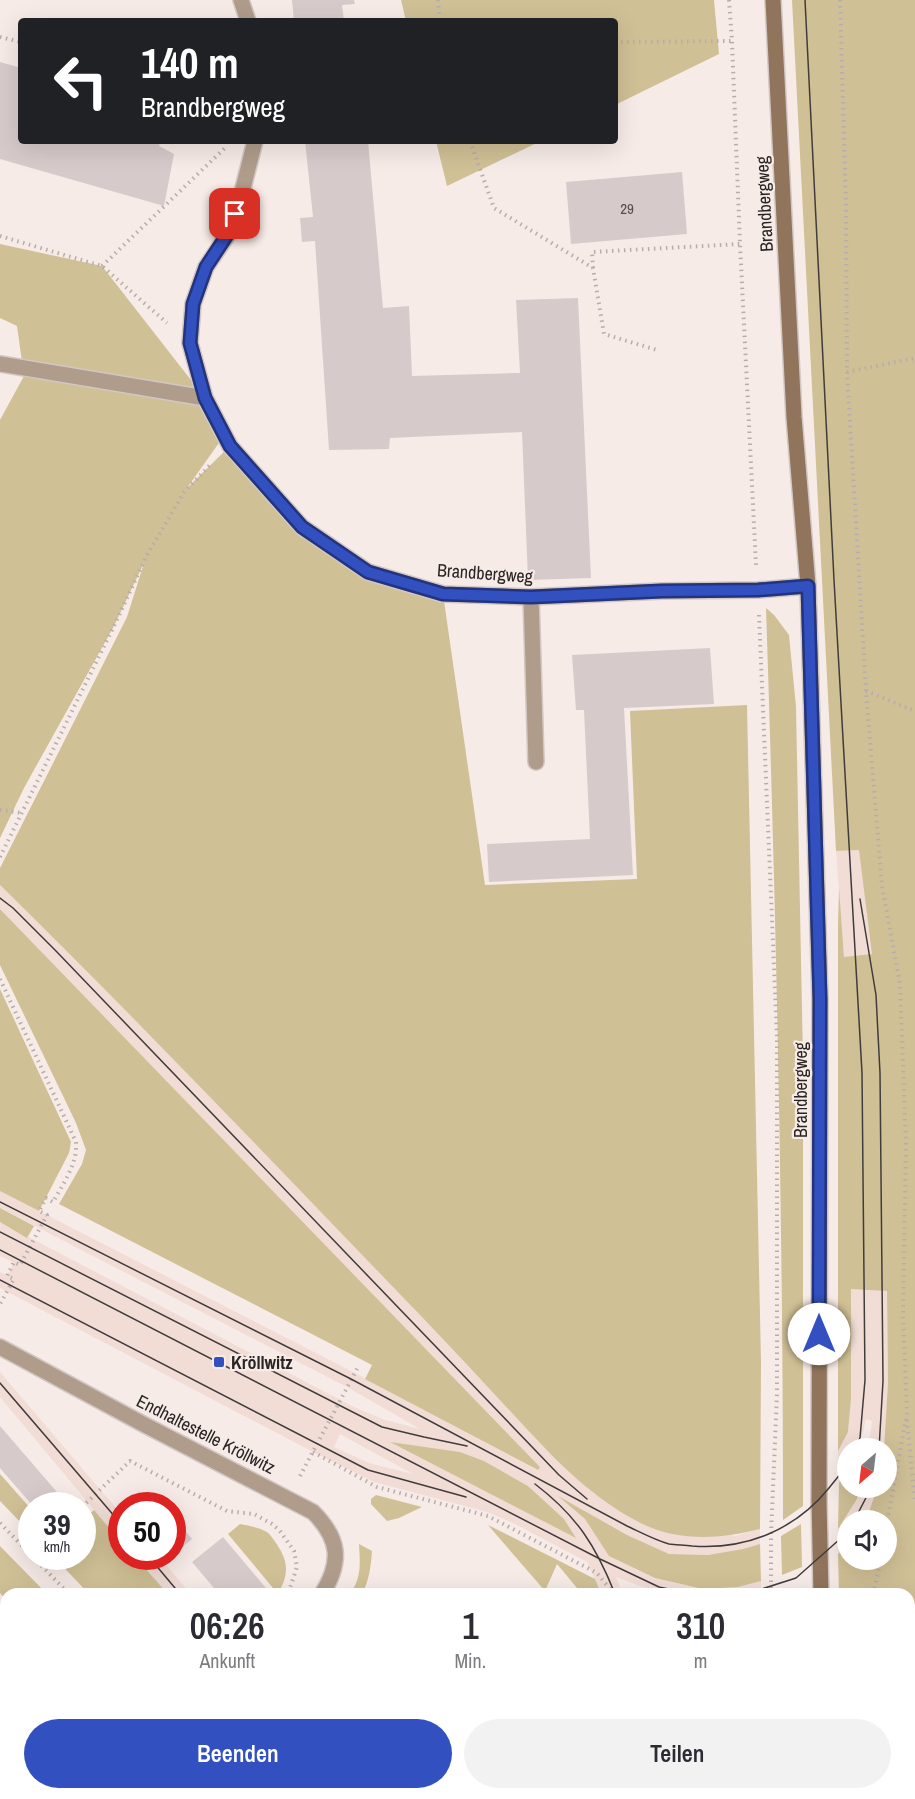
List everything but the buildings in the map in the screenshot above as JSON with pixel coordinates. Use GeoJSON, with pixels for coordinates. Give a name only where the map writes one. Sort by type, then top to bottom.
{"type":"FeatureCollection","features":[{"type":"Feature","properties":{"kind":"main road","name":"Brandbergweg"},"geometry":{"type":"LineString","coordinates":[[773,0],[794,417],[808,586],[820,999],[820,1588]]}},
{"type":"Feature","properties":{"kind":"lane"},"geometry":{"type":"LineString","coordinates":[[241,0],[247,18]]}},
{"type":"Feature","properties":{"kind":"lane","name":"Brandbergweg"},"geometry":{"type":"LineString","coordinates":[[255,144],[229,232],[206,267],[193,304],[190,343],[205,398],[230,446],[302,527],[368,572],[443,594],[531,597],[662,591],[758,590],[808,586]]}},
{"type":"Feature","properties":{"kind":"lane"},"geometry":{"type":"LineString","coordinates":[[0,364],[205,398]]}},
{"type":"Feature","properties":{"kind":"lane"},"geometry":{"type":"LineString","coordinates":[[531,597],[536,762]]}},
{"type":"Feature","properties":{"kind":"lane","name":"Endhaltestelle Kröllwitz"},"geometry":{"type":"LineString","coordinates":[[0,1347],[313,1512],[324,1523],[333,1538],[336,1556],[326,1588]]}},
{"type":"Feature","properties":{"kind":"path"},"geometry":{"type":"LineString","coordinates":[[438,0],[440,18]]}},
{"type":"Feature","properties":{"kind":"path"},"geometry":{"type":"LineString","coordinates":[[729,0],[777,1037],[777,1395],[771,1588]]}},
{"type":"Feature","properties":{"kind":"path"},"geometry":{"type":"LineString","coordinates":[[840,0],[846,206],[847,372],[882,886],[900,984],[906,1144],[903,1313],[907,1413],[915,1502]]}},
{"type":"Feature","properties":{"kind":"path"},"geometry":{"type":"LineString","coordinates":[[0,37],[18,41]]}},
{"type":"Feature","properties":{"kind":"path"},"geometry":{"type":"LineString","coordinates":[[618,42],[732,41]]}},
{"type":"Feature","properties":{"kind":"path"},"geometry":{"type":"LineString","coordinates":[[102,266],[228,144]]}},
{"type":"Feature","properties":{"kind":"path"},"geometry":{"type":"LineString","coordinates":[[471,144],[495,208],[593,268]]}},
{"type":"Feature","properties":{"kind":"path"},"geometry":{"type":"LineString","coordinates":[[0,236],[102,266],[190,343]]}},
{"type":"Feature","properties":{"kind":"path"},"geometry":{"type":"LineString","coordinates":[[657,350],[604,334],[592,252],[740,244]]}},
{"type":"Feature","properties":{"kind":"path"},"geometry":{"type":"LineString","coordinates":[[847,372],[915,358]]}},
{"type":"Feature","properties":{"kind":"path"},"geometry":{"type":"LineString","coordinates":[[0,857],[147,555],[184,492],[230,446]]}},
{"type":"Feature","properties":{"kind":"path"},"geometry":{"type":"LineString","coordinates":[[867,691],[915,711]]}},
{"type":"Feature","properties":{"kind":"path"},"geometry":{"type":"LineString","coordinates":[[0,810],[22,813]]}},
{"type":"Feature","properties":{"kind":"path"},"geometry":{"type":"LineString","coordinates":[[0,979],[76,1142],[77,1150],[69,1173],[53,1202],[46,1198],[39,1211],[47,1215],[21,1265],[14,1263],[7,1276],[14,1279],[0,1305]]}},
{"type":"Feature","properties":{"kind":"path"},"geometry":{"type":"LineString","coordinates":[[358,1367],[313,1452],[377,1487],[488,1516],[597,1573],[609,1588]]}},
{"type":"Feature","properties":{"kind":"path"},"geometry":{"type":"LineString","coordinates":[[889,1510],[907,1413]]}},
{"type":"Feature","properties":{"kind":"path"},"geometry":{"type":"LineString","coordinates":[[96,1494],[130,1461],[227,1511],[254,1514],[280,1531],[294,1551],[297,1567],[290,1588]]}},
{"type":"Feature","properties":{"kind":"path"},"geometry":{"type":"LineString","coordinates":[[0,1523],[18,1541]]}},
{"type":"Feature","properties":{"kind":"path"},"geometry":{"type":"LineString","coordinates":[[46,1570],[63,1588]]}},
{"type":"Feature","properties":{"kind":"path"},"geometry":{"type":"LineString","coordinates":[[874,1588],[879,1570]]}},
{"type":"Feature","properties":{"kind":"shaded area"},"geometry":{"type":"Polygon","coordinates":[[[401,0],[714,0],[719,54],[618,104],[618,18],[405,18],[401,0]]]}},
{"type":"Feature","properties":{"kind":"shaded area"},"geometry":{"type":"Polygon","coordinates":[[[792,0],[915,0],[915,1588],[839,1588],[838,1570],[897,1570],[897,1510],[870,1510],[874,1498],[897,1498],[897,1438],[885,1438],[888,1383],[887,1291],[851,1289],[851,1399],[848,1432],[845,1438],[838,1438],[839,888],[844,957],[872,954],[859,850],[836,851],[792,0]]]}},
{"type":"Feature","properties":{"kind":"shaded area"},"geometry":{"type":"Polygon","coordinates":[[[437,144],[535,144],[447,186],[437,144]]]}},
{"type":"Feature","properties":{"kind":"shaded area"},"geometry":{"type":"Polygon","coordinates":[[[0,244],[102,266],[205,398],[221,440],[187,488],[230,446],[302,527],[368,572],[443,594],[485,885],[637,879],[630,711],[747,705],[761,1362],[760,1529],[712,1537],[665,1532],[617,1510],[584,1485],[539,1442],[431,1326],[159,1044],[0,885],[0,868],[127,617],[144,563],[114,626],[24,788],[0,838],[0,420],[24,376],[17,326],[0,318],[0,244]]]}},
{"type":"Feature","properties":{"kind":"shaded area"},"geometry":{"type":"Polygon","coordinates":[[[766,608],[789,635],[796,707],[803,1060],[803,1506],[783,1520],[778,1064],[766,608]]]}},
{"type":"Feature","properties":{"kind":"shaded area"},"geometry":{"type":"Polygon","coordinates":[[[859,850],[876,955],[844,958],[836,851],[859,850]]]}},
{"type":"Feature","properties":{"kind":"shaded area"},"geometry":{"type":"Polygon","coordinates":[[[0,885],[95,978],[542,1445],[594,1494],[735,1536],[760,1529],[760,1544],[708,1555],[669,1554],[627,1535],[562,1499],[585,1519],[594,1531],[655,1578],[699,1588],[645,1588],[616,1577],[621,1588],[598,1588],[587,1562],[515,1524],[487,1512],[374,1482],[0,1288],[0,1272],[7,1275],[14,1263],[0,1256],[0,1222],[354,1407],[382,1419],[420,1429],[347,1387],[0,1208],[0,1191],[355,1373],[537,1470],[540,1467],[0,909],[0,885]],[[340,1434],[334,1447],[369,1463],[413,1474],[340,1434]],[[392,1443],[575,1537],[564,1519],[528,1486],[484,1461],[460,1452],[392,1443]]]}},
{"type":"Feature","properties":{"kind":"shaded area"},"geometry":{"type":"Polygon","coordinates":[[[0,909],[540,1467],[538,1470],[365,1379],[372,1365],[59,1204],[82,1164],[86,1150],[76,1123],[0,965],[0,909]]]}},
{"type":"Feature","properties":{"kind":"shaded area"},"geometry":{"type":"Polygon","coordinates":[[[0,989],[71,1142],[69,1153],[39,1211],[0,1191],[0,989]]]}},
{"type":"Feature","properties":{"kind":"shaded area"},"geometry":{"type":"Polygon","coordinates":[[[0,1208],[34,1226],[27,1238],[0,1222],[0,1208]]]}},
{"type":"Feature","properties":{"kind":"shaded area"},"geometry":{"type":"Polygon","coordinates":[[[851,1289],[887,1290],[886,1438],[870,1438],[872,1421],[866,1419],[862,1438],[845,1438],[848,1432],[851,1399],[851,1289]]]}},
{"type":"Feature","properties":{"kind":"shaded area"},"geometry":{"type":"Polygon","coordinates":[[[0,1372],[108,1499],[108,1526],[96,1512],[96,1492],[79,1492],[0,1397],[0,1372]]]}},
{"type":"Feature","properties":{"kind":"shaded area"},"geometry":{"type":"Polygon","coordinates":[[[390,1442],[460,1452],[484,1461],[528,1486],[564,1519],[576,1538],[390,1442]]]}},
{"type":"Feature","properties":{"kind":"shaded area"},"geometry":{"type":"Polygon","coordinates":[[[0,1474],[18,1494],[18,1520],[0,1501],[0,1474]]]}},
{"type":"Feature","properties":{"kind":"shaded area"},"geometry":{"type":"Polygon","coordinates":[[[376,1495],[422,1507],[387,1521],[371,1504],[371,1499],[376,1495]]]}},
{"type":"Feature","properties":{"kind":"shaded area"},"geometry":{"type":"Polygon","coordinates":[[[558,1496],[627,1535],[669,1554],[708,1555],[760,1544],[761,1581],[738,1587],[699,1588],[655,1578],[609,1556],[585,1519],[558,1496]]]}},
{"type":"Feature","properties":{"kind":"shaded area"},"geometry":{"type":"Polygon","coordinates":[[[839,1498],[857,1498],[850,1510],[838,1510],[839,1498]]]}},
{"type":"Feature","properties":{"kind":"shaded area"},"geometry":{"type":"Polygon","coordinates":[[[874,1498],[870,1510],[850,1510],[857,1499],[874,1498]]]}},
{"type":"Feature","properties":{"kind":"shaded area"},"geometry":{"type":"Polygon","coordinates":[[[96,1512],[108,1527],[108,1570],[147,1570],[163,1588],[83,1588],[66,1570],[96,1570],[96,1512]]]}},
{"type":"Feature","properties":{"kind":"shaded area"},"geometry":{"type":"Polygon","coordinates":[[[240,1524],[267,1532],[272,1537],[285,1562],[286,1574],[281,1588],[273,1588],[228,1534],[240,1524]]]}},
{"type":"Feature","properties":{"kind":"shaded area"},"geometry":{"type":"Polygon","coordinates":[[[801,1524],[802,1567],[782,1575],[781,1536],[801,1524]]]}},
{"type":"Feature","properties":{"kind":"shaded area"},"geometry":{"type":"Polygon","coordinates":[[[488,1525],[595,1579],[599,1588],[577,1588],[557,1564],[546,1588],[542,1588],[488,1525]]]}},
{"type":"Feature","properties":{"kind":"shaded area"},"geometry":{"type":"Polygon","coordinates":[[[359,1544],[372,1551],[364,1588],[354,1588],[358,1576],[359,1544]]]}},
{"type":"Feature","properties":{"kind":"shaded area"},"geometry":{"type":"Polygon","coordinates":[[[0,1546],[18,1564],[18,1570],[24,1570],[41,1588],[0,1588],[0,1546]]]}},
{"type":"Feature","properties":{"kind":"shaded area"},"geometry":{"type":"Polygon","coordinates":[[[147,1570],[170,1570],[186,1588],[163,1588],[147,1570]]]}},
{"type":"Feature","properties":{"kind":"shaded area"},"geometry":{"type":"Polygon","coordinates":[[[761,1581],[761,1588],[720,1588],[738,1587],[761,1581]]]}},
{"type":"Feature","properties":{"kind":"tram line"},"geometry":{"type":"LineString","coordinates":[[805,0],[834,580],[862,1073],[865,1380],[860,1438]]}},
{"type":"Feature","properties":{"kind":"tram line"},"geometry":{"type":"LineString","coordinates":[[0,898],[56,951],[559,1475],[587,1499]]}},
{"type":"Feature","properties":{"kind":"tram line"},"geometry":{"type":"LineString","coordinates":[[860,899],[876,995],[880,1073],[883,1381],[880,1438]]}},
{"type":"Feature","properties":{"kind":"tram line"},"geometry":{"type":"LineString","coordinates":[[0,1202],[351,1379],[627,1526],[669,1544],[731,1545],[768,1534],[785,1526],[816,1503],[837,1478]]}},
{"type":"Feature","properties":{"kind":"tram line"},"geometry":{"type":"LineString","coordinates":[[0,1232],[382,1427],[467,1446]]}},
{"type":"Feature","properties":{"kind":"tram line"},"geometry":{"type":"LineString","coordinates":[[0,1250],[600,1559],[664,1588]]}},
{"type":"Feature","properties":{"kind":"tram line"},"geometry":{"type":"LineString","coordinates":[[0,1280],[368,1470],[466,1497]]}},
{"type":"Feature","properties":{"kind":"tram line"},"geometry":{"type":"LineString","coordinates":[[0,1383],[108,1509]]}},
{"type":"Feature","properties":{"kind":"tram line"},"geometry":{"type":"LineString","coordinates":[[535,1484],[563,1508],[584,1533],[612,1588]]}},
{"type":"Feature","properties":{"kind":"tram line"},"geometry":{"type":"LineString","coordinates":[[860,1510],[866,1498]]}},
{"type":"Feature","properties":{"kind":"tram line"},"geometry":{"type":"LineString","coordinates":[[765,1588],[796,1578],[837,1542]]}},
{"type":"Feature","properties":{"kind":"tram line"},"geometry":{"type":"LineString","coordinates":[[160,1570],[175,1588]]}},
{"type":"Feature","properties":{"kind":"place","name":"Kröllwitz"},"geometry":{"type":"Point","coordinates":[219,1362]}},
{"type":"Feature","properties":{"kind":"route"},"geometry":{"type":"LineString","coordinates":[[235,214],[229,232],[206,267],[193,304],[190,343],[205,398],[230,446],[302,527],[368,572],[443,594],[531,597],[662,591],[758,590],[808,586],[820,999],[819,1334]]}}]}
